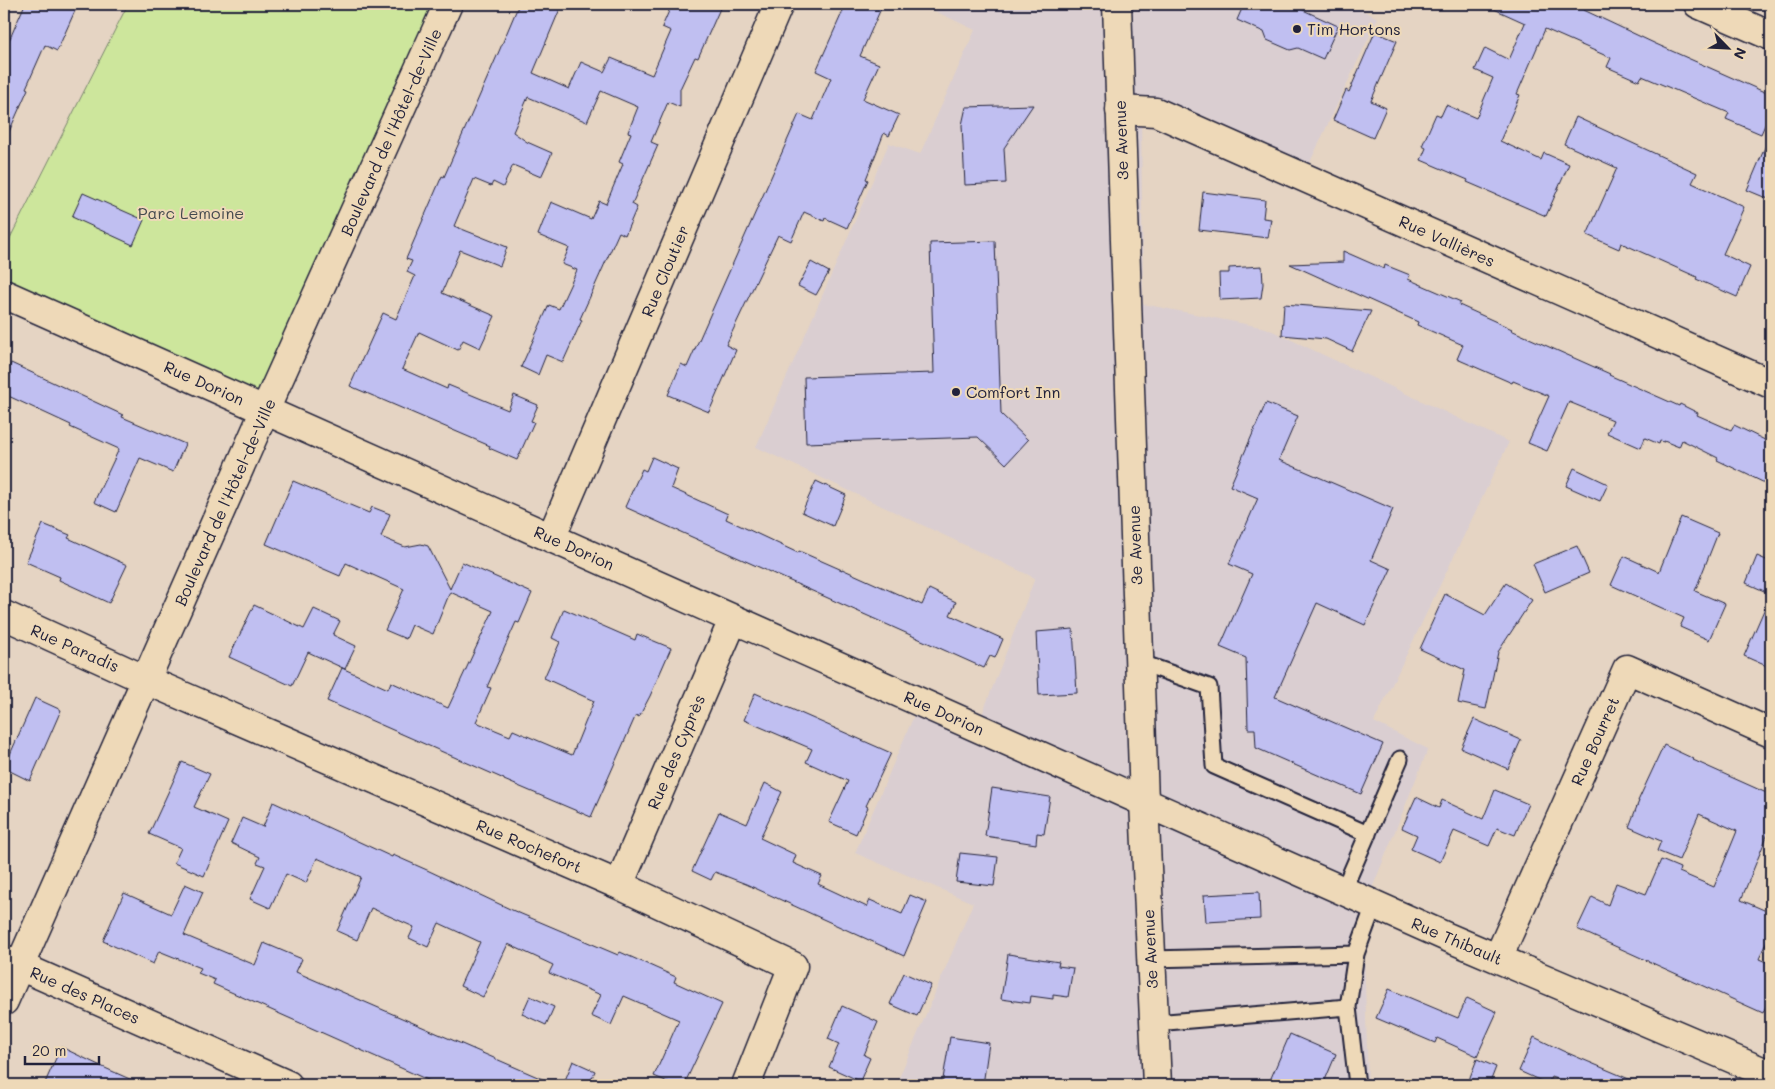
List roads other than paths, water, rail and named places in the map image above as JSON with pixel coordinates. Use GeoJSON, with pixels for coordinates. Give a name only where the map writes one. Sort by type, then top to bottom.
{"type":"FeatureCollection","features":[{"type":"Feature","properties":{"kind":"street","name":"Boulevard de l'Hôtel-de-Ville"},"geometry":{"type":"LineString","coordinates":[[4,1002],[12,963],[146,680],[448,4]]}},
{"type":"Feature","properties":{"kind":"street","name":"Rue Cloutier"},"geometry":{"type":"LineString","coordinates":[[551,538],[779,4]]}},
{"type":"Feature","properties":{"kind":"street","name":"3e Avenue"},"geometry":{"type":"LineString","coordinates":[[1117,4],[1144,802],[1150,959],[1155,1023],[1156,1085]]}},
{"type":"Feature","properties":{"kind":"street"},"geometry":{"type":"LineString","coordinates":[[1698,4],[1771,36]]}},
{"type":"Feature","properties":{"kind":"street","name":"Rue Vallières"},"geometry":{"type":"LineString","coordinates":[[1120,110],[1156,112],[1771,384]]}},
{"type":"Feature","properties":{"kind":"street","name":"Rue Dorion"},"geometry":{"type":"LineString","coordinates":[[4,294],[1144,802]]}},
{"type":"Feature","properties":{"kind":"street","name":"Rue Paradis"},"geometry":{"type":"LineString","coordinates":[[4,615],[146,680]]}},
{"type":"Feature","properties":{"kind":"street","name":"Rue des Cyprès"},"geometry":{"type":"LineString","coordinates":[[619,885],[733,620]]}},
{"type":"Feature","properties":{"kind":"street","name":"Rue Bourret"},"geometry":{"type":"LineString","coordinates":[[1498,958],[1628,669],[1771,733]]}},
{"type":"Feature","properties":{"kind":"street","name":"Rue Rochefort"},"geometry":{"type":"LineString","coordinates":[[146,680],[619,885],[793,966],[746,1085]]}},
{"type":"Feature","properties":{"kind":"street","name":"Rue Thibault"},"geometry":{"type":"LineString","coordinates":[[1144,802],[1374,905],[1771,1074]]}},
{"type":"Feature","properties":{"kind":"street","name":"Rue des Places"},"geometry":{"type":"LineString","coordinates":[[12,963],[288,1085]]}},
{"type":"Feature","properties":{"kind":"lane"},"geometry":{"type":"LineString","coordinates":[[1139,662],[1210,687],[1214,766],[1368,834]]}},
{"type":"Feature","properties":{"kind":"lane"},"geometry":{"type":"LineString","coordinates":[[1343,891],[1400,759]]}},
{"type":"Feature","properties":{"kind":"lane"},"geometry":{"type":"LineString","coordinates":[[1357,1085],[1348,1007],[1356,954],[1374,905]]}},
{"type":"Feature","properties":{"kind":"lane"},"geometry":{"type":"LineString","coordinates":[[1150,959],[1356,954]]}},
{"type":"Feature","properties":{"kind":"lane"},"geometry":{"type":"LineString","coordinates":[[1155,1023],[1348,1007]]}},
{"type":"Feature","properties":{"kind":"place","name":"Tim Hortons"},"geometry":{"type":"Point","coordinates":[1297,29]}},
{"type":"Feature","properties":{"kind":"place","name":"Comfort Inn"},"geometry":{"type":"Point","coordinates":[956,392]}},
{"type":"Feature","properties":{"kind":"park label","name":"Parc Lemoine"},"geometry":{"type":"Point","coordinates":[191,213]}}]}
